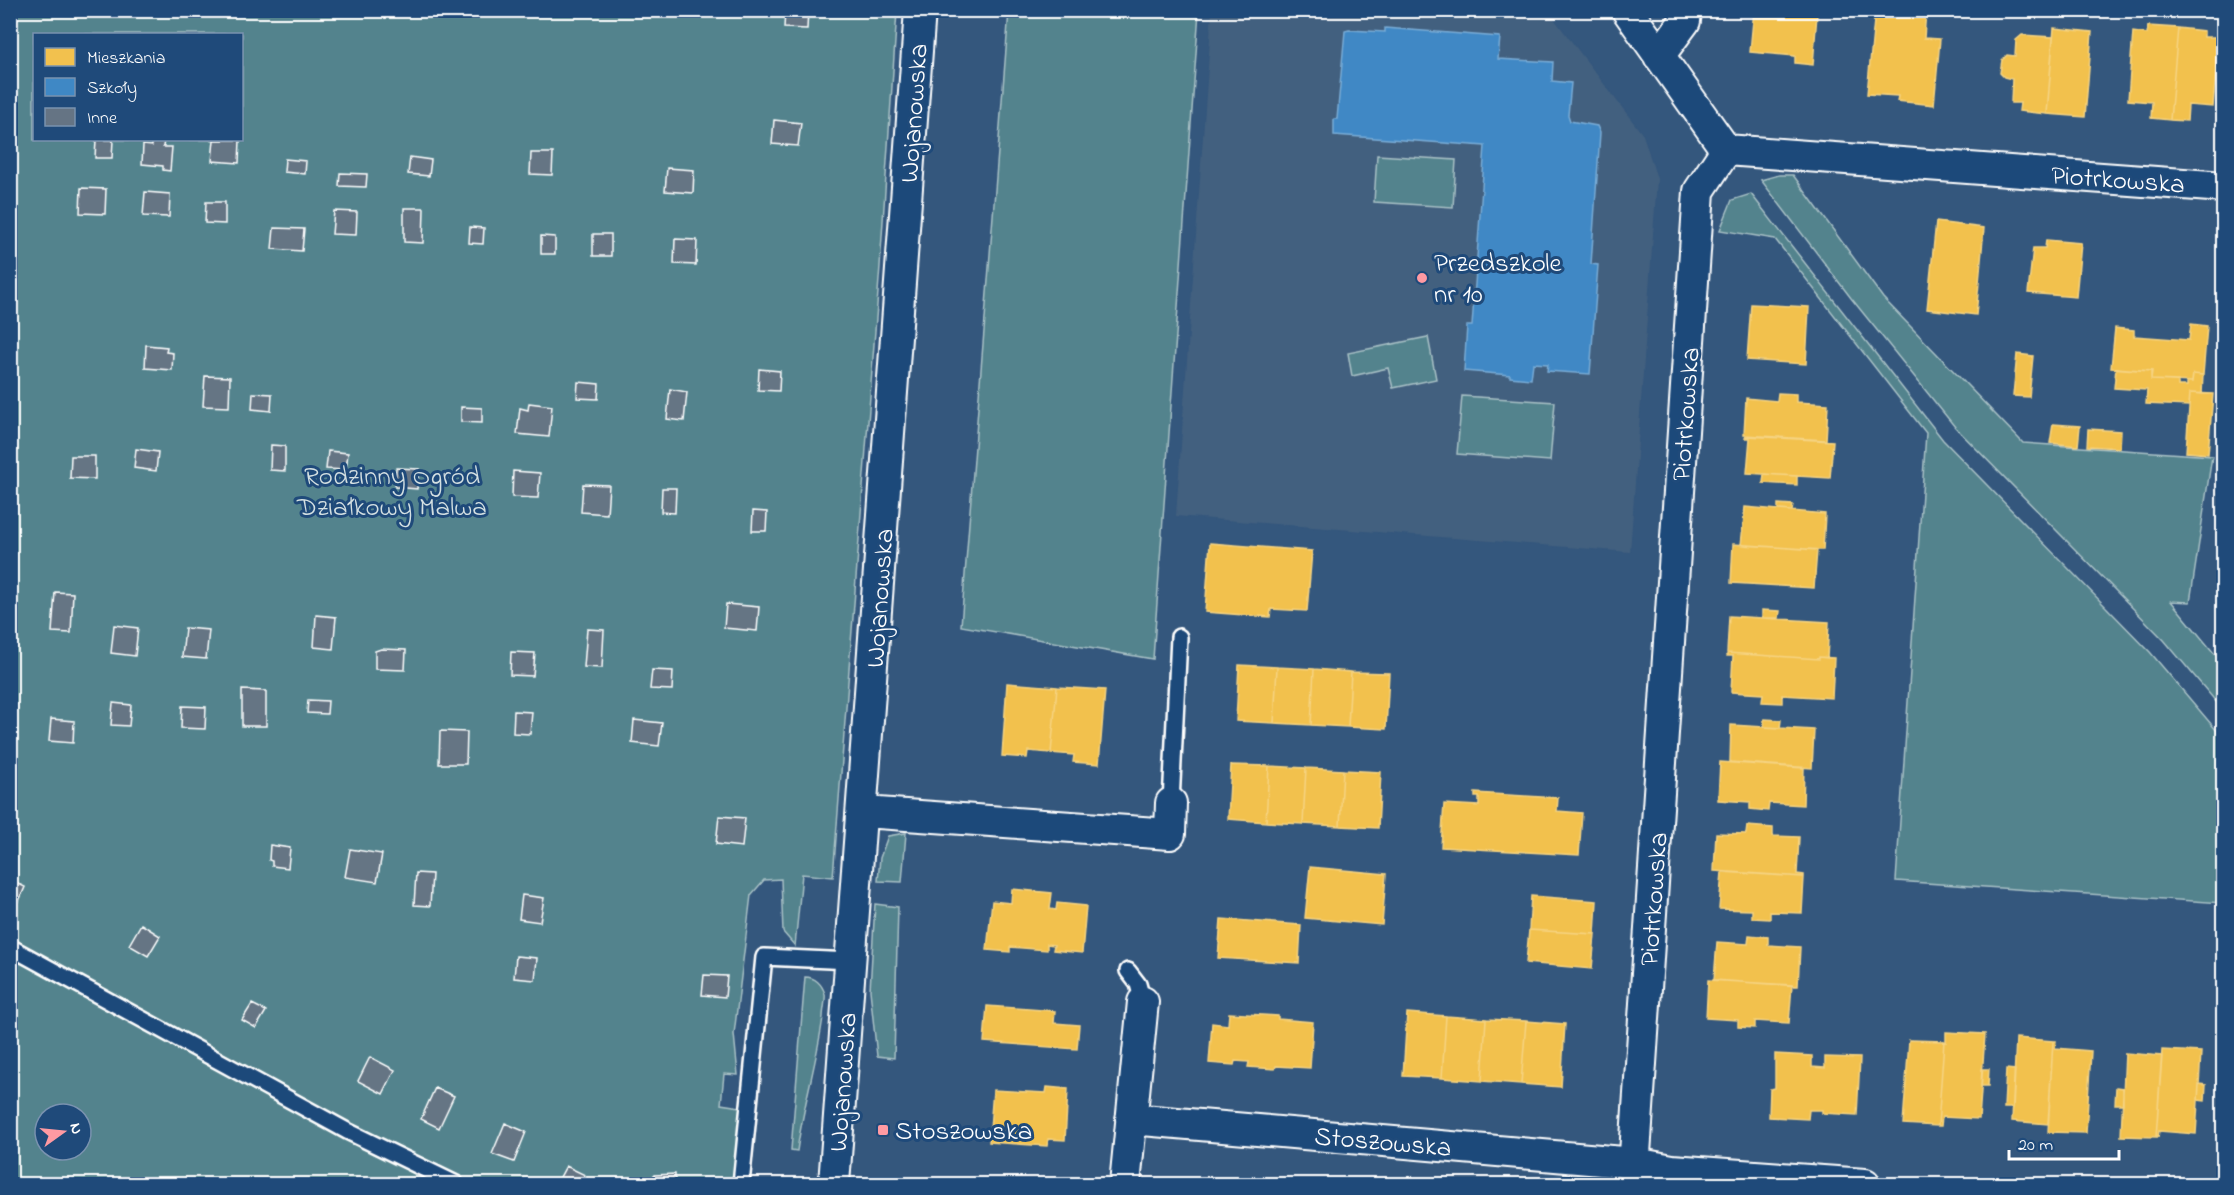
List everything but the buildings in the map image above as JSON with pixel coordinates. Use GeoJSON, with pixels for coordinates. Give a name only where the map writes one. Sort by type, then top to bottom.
{"type":"FeatureCollection","features":[{"type":"Feature","properties":{"kind":"street","name":"Wojanowska"},"geometry":{"type":"LineString","coordinates":[[834,1185],[864,812],[920,10]]}},
{"type":"Feature","properties":{"kind":"street"},"geometry":{"type":"LineString","coordinates":[[1626,10],[1726,150]]}},
{"type":"Feature","properties":{"kind":"street"},"geometry":{"type":"LineString","coordinates":[[1659,57],[1685,21],[1686,10]]}},
{"type":"Feature","properties":{"kind":"street","name":"Piotrkowska"},"geometry":{"type":"LineString","coordinates":[[1634,1174],[1700,191],[1726,150],[2223,187]]}},
{"type":"Feature","properties":{"kind":"street"},"geometry":{"type":"LineString","coordinates":[[864,812],[1170,834],[1171,803]]}},
{"type":"Feature","properties":{"kind":"street"},"geometry":{"type":"LineString","coordinates":[[1125,1185],[1143,1002]]}},
{"type":"Feature","properties":{"kind":"street","name":"Stoszowska"},"geometry":{"type":"LineString","coordinates":[[1131,1119],[1634,1174],[1672,1170],[1865,1185]]}},
{"type":"Feature","properties":{"kind":"lane"},"geometry":{"type":"LineString","coordinates":[[1171,803],[1179,637]]}},
{"type":"Feature","properties":{"kind":"lane"},"geometry":{"type":"LineString","coordinates":[[10,947],[347,1131],[456,1185]]}},
{"type":"Feature","properties":{"kind":"lane"},"geometry":{"type":"LineString","coordinates":[[741,1185],[764,957],[851,961]]}},
{"type":"Feature","properties":{"kind":"lane"},"geometry":{"type":"LineString","coordinates":[[1128,971],[1138,984],[1143,1002]]}},
{"type":"Feature","properties":{"kind":"shaded area","name":"Przedszkole nr 10"},"geometry":{"type":"Polygon","coordinates":[[[1212,11],[1548,11],[1643,135],[1657,179],[1630,552],[1176,516],[1212,11]]]}},
{"type":"Feature","properties":{"kind":"green space","name":"Rodzinny Ogród Działkowy Malwa"},"geometry":{"type":"Polygon","coordinates":[[[10,11],[897,11],[880,266],[833,877],[802,874],[795,946],[783,932],[781,879],[764,880],[751,895],[734,1034],[738,1075],[724,1074],[721,1104],[740,1107],[751,1161],[748,1184],[11,1184],[10,11]]]}},
{"type":"Feature","properties":{"kind":"green space"},"geometry":{"type":"Polygon","coordinates":[[[1009,11],[1199,11],[1153,659],[961,626],[1009,11]]]}},
{"type":"Feature","properties":{"kind":"green space"},"geometry":{"type":"Polygon","coordinates":[[[1377,155],[1456,160],[1453,207],[1374,202],[1377,155]]]}},
{"type":"Feature","properties":{"kind":"green space"},"geometry":{"type":"Polygon","coordinates":[[[1779,175],[1793,175],[1883,298],[2023,443],[2212,456],[2190,602],[2171,601],[2223,664],[2223,710],[2164,640],[1955,427],[1851,298],[1761,180],[1779,175]]]}},
{"type":"Feature","properties":{"kind":"green space"},"geometry":{"type":"Polygon","coordinates":[[[1751,194],[1943,440],[2150,652],[2223,738],[2223,903],[1896,881],[1926,433],[1775,239],[1720,230],[1732,200],[1751,194]]]}},
{"type":"Feature","properties":{"kind":"green space"},"geometry":{"type":"Polygon","coordinates":[[[1428,337],[1436,379],[1393,388],[1388,368],[1352,376],[1348,353],[1428,337]]]}},
{"type":"Feature","properties":{"kind":"green space"},"geometry":{"type":"Polygon","coordinates":[[[1462,396],[1555,402],[1550,461],[1457,454],[1462,396]]]}},
{"type":"Feature","properties":{"kind":"green space"},"geometry":{"type":"Polygon","coordinates":[[[906,833],[902,882],[878,881],[880,858],[888,836],[906,833]]]}},
{"type":"Feature","properties":{"kind":"green space"},"geometry":{"type":"Polygon","coordinates":[[[875,904],[898,907],[894,1058],[877,1056],[870,990],[875,904]]]}},
{"type":"Feature","properties":{"kind":"green space"},"geometry":{"type":"Polygon","coordinates":[[[805,977],[812,978],[820,984],[825,999],[797,1151],[791,1150],[805,977]]]}},
{"type":"Feature","properties":{"kind":"place","name":"Przedszkole nr 10"},"geometry":{"type":"Point","coordinates":[1422,278]}},
{"type":"Feature","properties":{"kind":"place","name":"Stoszowska"},"geometry":{"type":"Point","coordinates":[883,1130]}}]}
